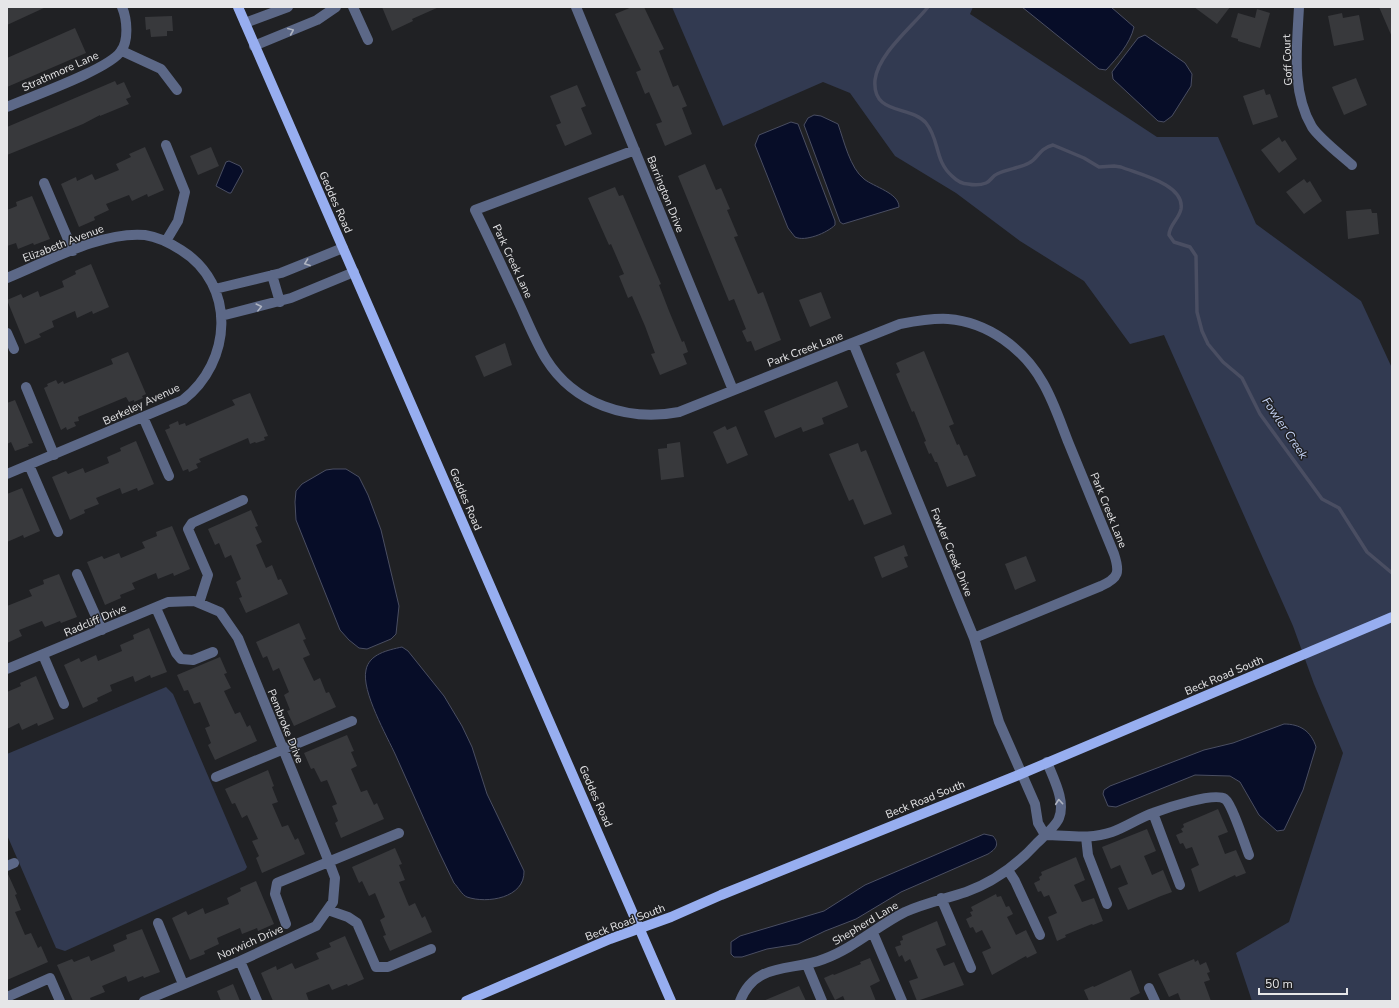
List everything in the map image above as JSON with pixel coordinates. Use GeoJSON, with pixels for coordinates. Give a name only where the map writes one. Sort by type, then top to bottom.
{"type":"FeatureCollection","features":[{"type":"Feature","properties":{"kind":"main road","name":"Geddes Road"},"geometry":{"type":"LineString","coordinates":[[238,7],[671,1001]]}},
{"type":"Feature","properties":{"kind":"main road","name":"Beck Road South"},"geometry":{"type":"LineString","coordinates":[[466,1001],[640,928],[671,917],[1022,773],[1392,617]]}},
{"type":"Feature","properties":{"kind":"street"},"geometry":{"type":"LineString","coordinates":[[122,7],[126,30],[122,51],[161,69],[177,90]]}},
{"type":"Feature","properties":{"kind":"street"},"geometry":{"type":"LineString","coordinates":[[245,23],[288,7]]}},
{"type":"Feature","properties":{"kind":"street"},"geometry":{"type":"LineString","coordinates":[[254,46],[317,20],[336,7]]}},
{"type":"Feature","properties":{"kind":"street"},"geometry":{"type":"LineString","coordinates":[[353,7],[368,40]]}},
{"type":"Feature","properties":{"kind":"street","name":"Barrington Drive"},"geometry":{"type":"LineString","coordinates":[[576,7],[734,390]]}},
{"type":"Feature","properties":{"kind":"street","name":"Goff Court"},"geometry":{"type":"LineString","coordinates":[[1299,7],[1297,82],[1304,106],[1313,128],[1352,165]]}},
{"type":"Feature","properties":{"kind":"street","name":"Strathmore Lane"},"geometry":{"type":"LineString","coordinates":[[7,107],[99,68],[115,58],[122,51]]}},
{"type":"Feature","properties":{"kind":"street"},"geometry":{"type":"LineString","coordinates":[[166,145],[185,192],[178,221],[166,241]]}},
{"type":"Feature","properties":{"kind":"street","name":"Park Creek Lane"},"geometry":{"type":"LineString","coordinates":[[635,150],[475,210],[545,358],[552,368],[574,390],[588,399],[611,410],[654,415],[679,412],[693,408],[734,390],[900,324],[935,319],[949,319],[964,322],[994,334],[1017,349],[1036,371],[1053,404],[1114,554],[1118,567],[1117,576],[1111,582],[974,638]]}},
{"type":"Feature","properties":{"kind":"street"},"geometry":{"type":"LineString","coordinates":[[44,183],[73,251]]}},
{"type":"Feature","properties":{"kind":"street","name":"Elizabeth Avenue"},"geometry":{"type":"LineString","coordinates":[[7,278],[108,237],[129,235],[154,237],[166,241],[187,253],[197,263],[215,289],[219,301]]}},
{"type":"Feature","properties":{"kind":"street"},"geometry":{"type":"LineString","coordinates":[[215,289],[272,276],[343,248]]}},
{"type":"Feature","properties":{"kind":"street"},"geometry":{"type":"LineString","coordinates":[[221,316],[280,302],[354,272]]}},
{"type":"Feature","properties":{"kind":"street"},"geometry":{"type":"LineString","coordinates":[[272,276],[280,302]]}},
{"type":"Feature","properties":{"kind":"street","name":"Berkeley Avenue"},"geometry":{"type":"LineString","coordinates":[[7,474],[183,400],[198,386],[217,356],[221,316],[219,301]]}},
{"type":"Feature","properties":{"kind":"street"},"geometry":{"type":"LineString","coordinates":[[7,333],[14,349]]}},
{"type":"Feature","properties":{"kind":"street","name":"Fowler Creek Drive"},"geometry":{"type":"LineString","coordinates":[[853,343],[974,638],[999,722],[1022,773]]}},
{"type":"Feature","properties":{"kind":"street"},"geometry":{"type":"LineString","coordinates":[[26,387],[54,455]]}},
{"type":"Feature","properties":{"kind":"street"},"geometry":{"type":"LineString","coordinates":[[143,417],[169,476]]}},
{"type":"Feature","properties":{"kind":"street"},"geometry":{"type":"LineString","coordinates":[[29,465],[58,532]]}},
{"type":"Feature","properties":{"kind":"street"},"geometry":{"type":"LineString","coordinates":[[196,602],[208,575],[188,529],[192,523],[243,500]]}},
{"type":"Feature","properties":{"kind":"street"},"geometry":{"type":"LineString","coordinates":[[78,574],[102,630]]}},
{"type":"Feature","properties":{"kind":"street","name":"Radcliff Drive"},"geometry":{"type":"LineString","coordinates":[[7,670],[168,602],[196,602]]}},
{"type":"Feature","properties":{"kind":"street","name":"Pembroke Drive"},"geometry":{"type":"LineString","coordinates":[[196,602],[220,612],[238,638],[335,878]]}},
{"type":"Feature","properties":{"kind":"street"},"geometry":{"type":"LineString","coordinates":[[156,608],[176,653],[181,659],[193,660],[213,652]]}},
{"type":"Feature","properties":{"kind":"street"},"geometry":{"type":"LineString","coordinates":[[43,654],[64,704]]}},
{"type":"Feature","properties":{"kind":"street"},"geometry":{"type":"LineString","coordinates":[[216,777],[352,721]]}},
{"type":"Feature","properties":{"kind":"street","name":"Shepherd Lane"},"geometry":{"type":"LineString","coordinates":[[740,1001],[748,986],[765,972],[807,965],[838,954],[905,912],[941,898],[980,886],[1008,870],[1024,858],[1059,818],[1060,800],[1048,762]]}},
{"type":"Feature","properties":{"kind":"street"},"geometry":{"type":"LineString","coordinates":[[1022,773],[1035,804],[1038,823],[1045,835],[1086,838],[1112,832],[1153,813],[1199,800],[1219,797],[1225,799],[1230,806],[1249,855]]}},
{"type":"Feature","properties":{"kind":"street"},"geometry":{"type":"LineString","coordinates":[[1153,813],[1180,885]]}},
{"type":"Feature","properties":{"kind":"street"},"geometry":{"type":"LineString","coordinates":[[286,924],[275,894],[277,883],[399,833]]}},
{"type":"Feature","properties":{"kind":"street"},"geometry":{"type":"LineString","coordinates":[[1086,838],[1088,855],[1107,904]]}},
{"type":"Feature","properties":{"kind":"street"},"geometry":{"type":"LineString","coordinates":[[1008,870],[1015,881],[1040,935]]}},
{"type":"Feature","properties":{"kind":"street","name":"Norwich Drive"},"geometry":{"type":"LineString","coordinates":[[144,1001],[240,961],[316,926],[333,902],[335,878]]}},
{"type":"Feature","properties":{"kind":"street"},"geometry":{"type":"LineString","coordinates":[[941,898],[971,968]]}},
{"type":"Feature","properties":{"kind":"street"},"geometry":{"type":"LineString","coordinates":[[328,910],[348,917],[356,924],[376,968],[388,967],[431,949]]}},
{"type":"Feature","properties":{"kind":"street"},"geometry":{"type":"LineString","coordinates":[[158,923],[183,984]]}},
{"type":"Feature","properties":{"kind":"street"},"geometry":{"type":"LineString","coordinates":[[873,933],[902,1001]]}},
{"type":"Feature","properties":{"kind":"street"},"geometry":{"type":"LineString","coordinates":[[240,961],[257,1001]]}},
{"type":"Feature","properties":{"kind":"street"},"geometry":{"type":"LineString","coordinates":[[807,965],[822,1001]]}},
{"type":"Feature","properties":{"kind":"street"},"geometry":{"type":"LineString","coordinates":[[7,998],[50,978],[60,1001]]}},
{"type":"Feature","properties":{"kind":"street"},"geometry":{"type":"LineString","coordinates":[[1149,988],[1155,1001]]}},
{"type":"Feature","properties":{"kind":"shaded area"},"geometry":{"type":"Polygon","coordinates":[[[672,7],[973,7],[970,14],[1157,137],[1218,137],[1256,224],[1361,301],[1392,368],[1392,1001],[1252,1001],[1236,953],[1289,922],[1343,753],[1314,684],[1293,626],[1164,335],[1130,344],[1084,281],[1020,241],[956,193],[895,156],[850,93],[823,82],[723,126],[672,7]]]}},
{"type":"Feature","properties":{"kind":"shaded area"},"geometry":{"type":"Polygon","coordinates":[[[1022,7],[1111,7],[1134,27],[1119,56],[1106,70],[1099,69],[1022,7]]]}},
{"type":"Feature","properties":{"kind":"shaded area"},"geometry":{"type":"Polygon","coordinates":[[[1145,35],[1185,63],[1192,74],[1191,86],[1172,116],[1164,122],[1158,121],[1113,79],[1112,72],[1138,38],[1145,35]]]}},
{"type":"Feature","properties":{"kind":"shaded area"},"geometry":{"type":"Polygon","coordinates":[[[814,115],[821,116],[838,124],[848,154],[859,174],[868,182],[891,194],[898,202],[899,207],[843,224],[840,222],[804,125],[808,118],[814,115]]]}},
{"type":"Feature","properties":{"kind":"shaded area"},"geometry":{"type":"Polygon","coordinates":[[[791,122],[798,124],[835,221],[835,225],[827,231],[810,238],[795,237],[788,228],[755,145],[759,135],[791,122]]]}},
{"type":"Feature","properties":{"kind":"shaded area"},"geometry":{"type":"Polygon","coordinates":[[[229,161],[240,166],[243,171],[231,193],[216,186],[226,162],[229,161]]]}},
{"type":"Feature","properties":{"kind":"shaded area"},"geometry":{"type":"Polygon","coordinates":[[[346,469],[359,477],[368,495],[381,530],[399,606],[396,634],[391,639],[367,649],[359,648],[340,630],[296,520],[296,491],[302,484],[326,470],[346,469]]]}},
{"type":"Feature","properties":{"kind":"shaded area"},"geometry":{"type":"Polygon","coordinates":[[[402,647],[408,651],[444,696],[462,726],[472,747],[487,794],[524,871],[523,880],[518,887],[512,893],[503,897],[484,900],[467,897],[454,883],[371,701],[365,679],[368,665],[375,656],[402,647]]]}},
{"type":"Feature","properties":{"kind":"shaded area"},"geometry":{"type":"Polygon","coordinates":[[[166,687],[173,694],[247,867],[245,870],[65,951],[56,948],[7,835],[7,754],[166,687]]]}},
{"type":"Feature","properties":{"kind":"shaded area"},"geometry":{"type":"Polygon","coordinates":[[[1284,724],[1300,727],[1308,733],[1314,741],[1316,747],[1303,790],[1284,830],[1277,831],[1259,815],[1240,782],[1230,776],[1195,775],[1116,807],[1108,806],[1103,794],[1104,790],[1110,786],[1204,750],[1233,743],[1284,724]]]}},
{"type":"Feature","properties":{"kind":"shaded area"},"geometry":{"type":"Polygon","coordinates":[[[984,834],[993,836],[997,844],[988,854],[901,892],[856,919],[825,931],[798,944],[767,949],[742,957],[734,957],[731,954],[731,942],[740,936],[824,911],[865,885],[984,834]]]}},
{"type":"Feature","properties":{"kind":"building"},"geometry":{"type":"Polygon","coordinates":[[[7,7],[46,7],[7,25],[7,7]]]}},
{"type":"Feature","properties":{"kind":"building"},"geometry":{"type":"Polygon","coordinates":[[[382,7],[439,7],[412,19],[413,21],[392,31],[382,7]]]}},
{"type":"Feature","properties":{"kind":"building"},"geometry":{"type":"Polygon","coordinates":[[[632,7],[644,7],[664,49],[659,51],[673,87],[678,85],[687,106],[682,108],[692,134],[665,146],[656,124],[662,122],[649,92],[645,94],[636,72],[641,70],[615,14],[632,7]]]}},
{"type":"Feature","properties":{"kind":"building"},"geometry":{"type":"Polygon","coordinates":[[[1194,7],[1230,7],[1217,24],[1194,7]]]}},
{"type":"Feature","properties":{"kind":"building"},"geometry":{"type":"Polygon","coordinates":[[[1379,7],[1392,7],[1392,37],[1379,7]]]}},
{"type":"Feature","properties":{"kind":"building"},"geometry":{"type":"Polygon","coordinates":[[[1257,9],[1270,13],[1260,48],[1238,41],[1238,39],[1231,37],[1238,13],[1255,18],[1257,9]]]}},
{"type":"Feature","properties":{"kind":"building"},"geometry":{"type":"Polygon","coordinates":[[[1342,13],[1343,18],[1359,15],[1364,40],[1334,46],[1328,16],[1342,13]]]}},
{"type":"Feature","properties":{"kind":"building"},"geometry":{"type":"Polygon","coordinates":[[[172,16],[173,31],[167,31],[167,36],[151,37],[150,29],[146,30],[145,17],[172,16]]]}},
{"type":"Feature","properties":{"kind":"building"},"geometry":{"type":"Polygon","coordinates":[[[75,28],[86,53],[7,87],[7,58],[75,28]]]}},
{"type":"Feature","properties":{"kind":"building"},"geometry":{"type":"Polygon","coordinates":[[[1356,78],[1367,105],[1344,115],[1332,87],[1356,78]]]}},
{"type":"Feature","properties":{"kind":"building"},"geometry":{"type":"Polygon","coordinates":[[[115,81],[117,85],[124,82],[131,97],[126,99],[129,104],[7,155],[7,127],[115,81]]]}},
{"type":"Feature","properties":{"kind":"building"},"geometry":{"type":"Polygon","coordinates":[[[577,85],[586,106],[581,108],[592,134],[565,146],[556,125],[561,123],[550,96],[577,85]]]}},
{"type":"Feature","properties":{"kind":"building"},"geometry":{"type":"Polygon","coordinates":[[[1264,89],[1266,95],[1270,94],[1278,117],[1253,125],[1243,96],[1264,89]]]}},
{"type":"Feature","properties":{"kind":"building"},"geometry":{"type":"Polygon","coordinates":[[[1279,137],[1282,142],[1285,140],[1297,159],[1279,173],[1261,150],[1279,137]]]}},
{"type":"Feature","properties":{"kind":"building"},"geometry":{"type":"Polygon","coordinates":[[[145,147],[164,190],[148,197],[147,194],[132,201],[129,195],[106,204],[109,210],[94,217],[95,220],[79,227],[61,184],[76,177],[77,181],[92,174],[95,180],[119,170],[116,164],[131,157],[129,154],[145,147]]]}},
{"type":"Feature","properties":{"kind":"building"},"geometry":{"type":"Polygon","coordinates":[[[211,147],[219,166],[198,175],[190,156],[211,147]]]}},
{"type":"Feature","properties":{"kind":"building"},"geometry":{"type":"Polygon","coordinates":[[[705,164],[716,190],[721,188],[730,209],[727,210],[738,236],[734,237],[758,294],[763,292],[781,340],[755,351],[751,341],[747,342],[742,331],[746,329],[734,299],[729,301],[678,176],[705,164]]]}},
{"type":"Feature","properties":{"kind":"building"},"geometry":{"type":"Polygon","coordinates":[[[1304,179],[1307,183],[1310,181],[1322,201],[1304,214],[1286,192],[1304,179]]]}},
{"type":"Feature","properties":{"kind":"building"},"geometry":{"type":"Polygon","coordinates":[[[615,187],[619,196],[623,195],[661,284],[659,285],[669,311],[682,342],[684,341],[688,352],[683,354],[687,364],[660,375],[651,354],[655,353],[645,326],[632,296],[628,298],[619,276],[624,274],[588,198],[615,187]]]}},
{"type":"Feature","properties":{"kind":"building"},"geometry":{"type":"Polygon","coordinates":[[[32,196],[50,239],[34,245],[33,243],[18,249],[16,243],[7,246],[7,210],[17,206],[16,202],[32,196]]]}},
{"type":"Feature","properties":{"kind":"building"},"geometry":{"type":"Polygon","coordinates":[[[1371,209],[1372,213],[1377,213],[1379,234],[1348,239],[1346,211],[1371,209]]]}},
{"type":"Feature","properties":{"kind":"building"},"geometry":{"type":"Polygon","coordinates":[[[91,264],[109,307],[93,314],[92,311],[77,318],[75,311],[52,321],[54,327],[39,334],[41,337],[25,344],[7,300],[21,294],[23,298],[38,291],[40,297],[64,287],[62,281],[76,274],[75,271],[91,264]]]}},
{"type":"Feature","properties":{"kind":"building"},"geometry":{"type":"Polygon","coordinates":[[[821,292],[831,318],[810,327],[799,300],[821,292]]]}},
{"type":"Feature","properties":{"kind":"building"},"geometry":{"type":"Polygon","coordinates":[[[505,343],[512,365],[484,377],[475,356],[505,343]]]}},
{"type":"Feature","properties":{"kind":"building"},"geometry":{"type":"Polygon","coordinates":[[[924,351],[954,424],[949,426],[957,445],[959,444],[964,456],[967,455],[976,476],[947,487],[937,462],[935,462],[931,453],[929,454],[924,442],[926,441],[914,411],[912,412],[896,374],[900,372],[896,363],[924,351]]]}},
{"type":"Feature","properties":{"kind":"building"},"geometry":{"type":"Polygon","coordinates":[[[128,352],[146,394],[142,396],[143,398],[134,402],[134,400],[129,402],[126,397],[78,417],[79,421],[74,422],[76,426],[67,430],[66,427],[61,430],[44,388],[48,386],[47,384],[56,380],[58,384],[63,381],[64,384],[113,364],[111,359],[128,352]]]}},
{"type":"Feature","properties":{"kind":"building"},"geometry":{"type":"Polygon","coordinates":[[[837,381],[848,407],[822,418],[824,424],[803,432],[801,427],[775,438],[764,411],[837,381]]]}},
{"type":"Feature","properties":{"kind":"building"},"geometry":{"type":"Polygon","coordinates":[[[250,393],[268,436],[264,437],[265,440],[250,444],[248,438],[199,459],[201,462],[196,464],[198,468],[189,472],[188,469],[183,471],[165,430],[170,428],[169,425],[178,421],[179,425],[185,423],[186,426],[235,405],[232,400],[250,393]]]}},
{"type":"Feature","properties":{"kind":"building"},"geometry":{"type":"Polygon","coordinates":[[[15,400],[33,443],[15,451],[11,442],[7,444],[7,403],[15,400]]]}},
{"type":"Feature","properties":{"kind":"building"},"geometry":{"type":"Polygon","coordinates":[[[725,426],[727,430],[736,426],[748,455],[727,464],[713,432],[725,426]]]}},
{"type":"Feature","properties":{"kind":"building"},"geometry":{"type":"Polygon","coordinates":[[[136,441],[154,484],[138,491],[137,488],[122,494],[120,488],[96,498],[99,504],[84,510],[85,513],[70,520],[52,477],[66,471],[68,474],[83,468],[85,473],[109,463],[107,457],[121,451],[120,448],[136,441]]]}},
{"type":"Feature","properties":{"kind":"building"},"geometry":{"type":"Polygon","coordinates":[[[680,442],[684,477],[661,480],[658,449],[667,448],[667,444],[680,442]]]}},
{"type":"Feature","properties":{"kind":"building"},"geometry":{"type":"Polygon","coordinates":[[[858,443],[861,452],[866,450],[892,514],[864,525],[853,499],[849,501],[829,454],[858,443]]]}},
{"type":"Feature","properties":{"kind":"building"},"geometry":{"type":"Polygon","coordinates":[[[22,488],[40,531],[24,538],[23,535],[7,542],[7,494],[22,488]]]}},
{"type":"Feature","properties":{"kind":"building"},"geometry":{"type":"Polygon","coordinates":[[[251,510],[258,526],[255,527],[262,542],[256,545],[266,568],[272,565],[278,580],[281,579],[288,594],[246,613],[239,598],[242,597],[236,582],[241,579],[231,555],[225,558],[219,543],[215,545],[208,529],[251,510]]]}},
{"type":"Feature","properties":{"kind":"building"},"geometry":{"type":"Polygon","coordinates":[[[172,526],[190,569],[174,576],[173,573],[158,579],[156,573],[132,583],[135,589],[120,595],[121,598],[105,605],[87,562],[102,556],[104,559],[119,553],[121,558],[145,548],[142,542],[157,536],[156,532],[172,526]]]}},
{"type":"Feature","properties":{"kind":"building"},"geometry":{"type":"Polygon","coordinates":[[[904,545],[908,556],[904,557],[908,567],[882,578],[874,557],[904,545]]]}},
{"type":"Feature","properties":{"kind":"building"},"geometry":{"type":"Polygon","coordinates":[[[1026,556],[1036,581],[1015,590],[1005,564],[1026,556]]]}},
{"type":"Feature","properties":{"kind":"building"},"geometry":{"type":"Polygon","coordinates":[[[59,574],[77,617],[61,623],[60,621],[45,627],[42,621],[19,630],[22,636],[7,643],[7,606],[32,596],[29,590],[44,584],[43,580],[59,574]]]}},
{"type":"Feature","properties":{"kind":"building"},"geometry":{"type":"Polygon","coordinates":[[[299,623],[306,639],[303,640],[310,655],[303,658],[314,681],[320,678],[326,693],[329,692],[336,707],[294,726],[287,711],[290,710],[284,695],[289,692],[279,668],[273,671],[267,656],[263,658],[256,642],[299,623]]]}},
{"type":"Feature","properties":{"kind":"building"},"geometry":{"type":"Polygon","coordinates":[[[149,628],[167,672],[151,678],[150,675],[135,682],[133,676],[110,685],[112,691],[97,698],[98,701],[83,708],[64,665],[79,658],[81,662],[96,655],[98,661],[122,651],[120,645],[134,639],[133,635],[149,628]]]}},
{"type":"Feature","properties":{"kind":"building"},"geometry":{"type":"Polygon","coordinates":[[[220,657],[227,673],[224,674],[231,688],[224,691],[235,714],[240,712],[247,727],[250,725],[257,741],[215,760],[208,745],[211,743],[205,728],[210,726],[200,702],[194,704],[188,690],[184,691],[177,675],[220,657]]]}},
{"type":"Feature","properties":{"kind":"building"},"geometry":{"type":"Polygon","coordinates":[[[36,676],[54,719],[38,726],[37,723],[22,730],[19,723],[7,729],[7,692],[21,686],[20,683],[36,676]]]}},
{"type":"Feature","properties":{"kind":"building"},"geometry":{"type":"Polygon","coordinates":[[[347,735],[354,751],[351,752],[357,766],[351,769],[361,792],[367,790],[374,805],[377,803],[384,819],[341,838],[335,823],[338,821],[332,806],[337,804],[327,780],[321,782],[314,768],[311,769],[304,753],[347,735]]]}},
{"type":"Feature","properties":{"kind":"building"},"geometry":{"type":"Polygon","coordinates":[[[268,770],[274,786],[272,787],[278,802],[272,804],[282,827],[288,825],[295,840],[298,838],[305,854],[262,873],[256,858],[259,856],[252,841],[258,839],[247,815],[242,818],[235,803],[232,804],[225,789],[268,770]]]}},
{"type":"Feature","properties":{"kind":"building"},"geometry":{"type":"Polygon","coordinates":[[[1218,809],[1228,832],[1218,836],[1225,854],[1236,850],[1246,873],[1236,877],[1235,875],[1199,892],[1191,869],[1199,865],[1192,847],[1186,849],[1183,843],[1180,844],[1176,835],[1183,832],[1181,829],[1184,827],[1183,824],[1218,809]]]}},
{"type":"Feature","properties":{"kind":"building"},"geometry":{"type":"Polygon","coordinates":[[[1147,829],[1156,851],[1144,856],[1152,875],[1163,870],[1172,892],[1128,910],[1118,888],[1128,884],[1120,865],[1111,869],[1102,847],[1147,829]]]}},
{"type":"Feature","properties":{"kind":"building"},"geometry":{"type":"Polygon","coordinates":[[[395,848],[402,864],[399,865],[405,880],[399,882],[409,906],[415,903],[422,918],[425,916],[432,932],[390,951],[383,936],[386,935],[380,920],[385,917],[375,893],[369,896],[362,881],[359,883],[352,867],[395,848]]]}},
{"type":"Feature","properties":{"kind":"building"},"geometry":{"type":"Polygon","coordinates":[[[1076,857],[1085,880],[1074,885],[1082,902],[1094,898],[1103,921],[1065,935],[1066,937],[1057,941],[1048,917],[1057,913],[1049,895],[1044,897],[1041,891],[1038,892],[1034,883],[1040,880],[1039,877],[1042,875],[1041,872],[1076,857]]]}},
{"type":"Feature","properties":{"kind":"building"},"geometry":{"type":"Polygon","coordinates":[[[7,872],[17,894],[15,895],[21,910],[15,912],[25,935],[31,933],[38,948],[41,946],[48,962],[7,980],[7,872]]]}},
{"type":"Feature","properties":{"kind":"building"},"geometry":{"type":"Polygon","coordinates":[[[256,881],[274,924],[258,931],[257,928],[242,934],[240,928],[217,938],[219,944],[204,951],[205,954],[190,960],[172,918],[186,911],[188,915],[203,908],[205,914],[229,904],[227,898],[241,891],[240,888],[256,881]]]}},
{"type":"Feature","properties":{"kind":"building"},"geometry":{"type":"Polygon","coordinates":[[[996,894],[997,897],[1001,896],[1006,907],[1009,906],[1013,914],[1007,917],[1016,935],[1026,930],[1037,953],[1027,958],[1026,956],[992,975],[982,952],[991,948],[982,930],[976,933],[973,927],[970,928],[966,919],[972,916],[970,912],[973,911],[971,907],[996,894]]]}},
{"type":"Feature","properties":{"kind":"building"},"geometry":{"type":"Polygon","coordinates":[[[937,921],[946,945],[936,949],[944,966],[954,962],[964,985],[917,1001],[909,981],[918,978],[910,959],[905,962],[902,955],[899,957],[895,947],[901,945],[900,941],[903,940],[902,936],[937,921]]]}},
{"type":"Feature","properties":{"kind":"building"},"geometry":{"type":"Polygon","coordinates":[[[142,929],[160,972],[144,978],[143,976],[128,982],[126,976],[102,986],[105,992],[90,998],[91,1001],[73,1001],[57,965],[72,959],[74,962],[89,956],[91,961],[115,951],[113,945],[127,939],[126,935],[142,929]]]}},
{"type":"Feature","properties":{"kind":"building"},"geometry":{"type":"Polygon","coordinates":[[[345,936],[364,979],[348,986],[347,984],[332,990],[329,984],[306,993],[309,1001],[273,1001],[261,973],[276,966],[277,970],[292,963],[295,969],[319,959],[316,953],[331,947],[329,943],[345,936]]]}},
{"type":"Feature","properties":{"kind":"building"},"geometry":{"type":"Polygon","coordinates":[[[870,958],[880,981],[870,986],[876,1001],[845,1001],[843,996],[835,1000],[824,978],[861,964],[860,962],[870,958]]]}},
{"type":"Feature","properties":{"kind":"building"},"geometry":{"type":"Polygon","coordinates":[[[1194,959],[1195,962],[1198,960],[1200,965],[1206,962],[1210,972],[1207,973],[1210,980],[1204,982],[1211,1001],[1181,1001],[1178,993],[1169,997],[1158,974],[1194,959]]]}},
{"type":"Feature","properties":{"kind":"building"},"geometry":{"type":"Polygon","coordinates":[[[1131,970],[1140,993],[1130,998],[1131,1001],[1089,1001],[1084,990],[1131,970]]]}},
{"type":"Feature","properties":{"kind":"building"},"geometry":{"type":"Polygon","coordinates":[[[233,984],[240,1001],[221,1001],[217,991],[233,984]]]}},
{"type":"Feature","properties":{"kind":"building"},"geometry":{"type":"Polygon","coordinates":[[[799,986],[806,1001],[763,1001],[799,986]]]}},
{"type":"Feature","properties":{"kind":"waterway","name":"Fowler Creek"},"geometry":{"type":"LineString","coordinates":[[928,7],[882,60],[877,70],[875,80],[876,91],[880,99],[886,105],[919,117],[926,123],[933,136],[942,163],[946,170],[959,182],[972,185],[986,183],[997,174],[1029,163],[1035,159],[1041,151],[1053,145],[1084,158],[1099,167],[1121,167],[1149,177],[1159,181],[1176,193],[1180,200],[1181,209],[1169,231],[1169,235],[1174,242],[1190,247],[1196,256],[1197,312],[1202,331],[1208,344],[1223,362],[1242,378],[1260,414],[1322,499],[1339,508],[1367,552],[1392,573]]}}]}
